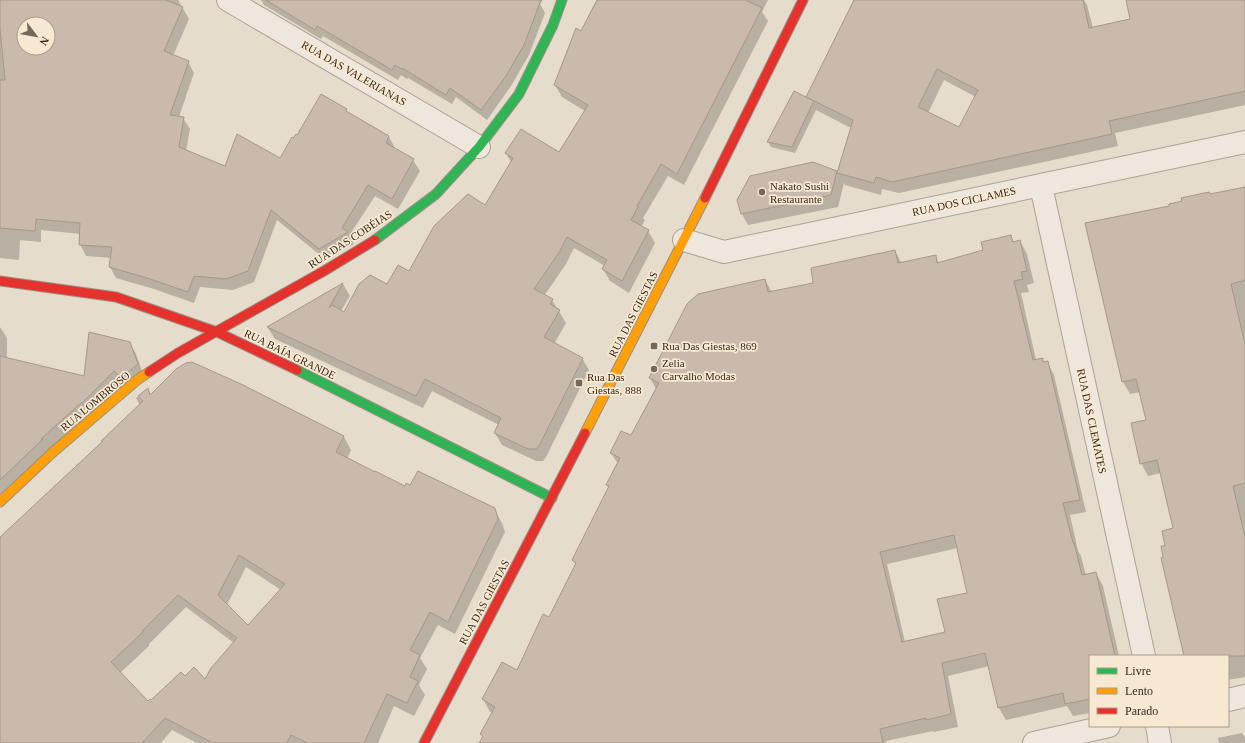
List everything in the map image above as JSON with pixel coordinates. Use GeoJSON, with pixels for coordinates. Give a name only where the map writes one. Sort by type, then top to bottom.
{"type":"FeatureCollection","features":[{"type":"Feature","properties":{"kind":"main road","name":"RUA DAS COBÉIAS"},"geometry":{"type":"LineString","coordinates":[[217,332],[324,271],[379,237],[436,194],[479,147],[519,94],[553,25],[562,0]]}},
{"type":"Feature","properties":{"kind":"main road","name":"RUA DAS GIESTAS"},"geometry":{"type":"LineString","coordinates":[[424,743],[552,498],[684,240],[802,0]]}},
{"type":"Feature","properties":{"kind":"main road","name":"RUA BAÍA GRANDE"},"geometry":{"type":"LineString","coordinates":[[0,281],[116,298],[217,332],[279,361],[552,498]]}},
{"type":"Feature","properties":{"kind":"main road","name":"RUA LOMBROSO"},"geometry":{"type":"LineString","coordinates":[[0,502],[52,453],[137,380],[178,353],[217,332]]}},
{"type":"Feature","properties":{"kind":"street","name":"RUA DAS VALERIANAS"},"geometry":{"type":"LineString","coordinates":[[228,0],[479,147]]}},
{"type":"Feature","properties":{"kind":"street","name":"RUA DOS CICLAMES"},"geometry":{"type":"LineString","coordinates":[[684,240],[724,252],[1245,142]]}},
{"type":"Feature","properties":{"kind":"street","name":"RUA DAS CLEMATES"},"geometry":{"type":"LineString","coordinates":[[1041,186],[1144,655]]}},
{"type":"Feature","properties":{"kind":"street"},"geometry":{"type":"LineString","coordinates":[[1229,700],[1245,696]]}},
{"type":"Feature","properties":{"kind":"street"},"geometry":{"type":"LineString","coordinates":[[1034,743],[1105,727]]}},
{"type":"Feature","properties":{"kind":"street"},"geometry":{"type":"LineString","coordinates":[[1157,727],[1160,743]]}},
{"type":"Feature","properties":{"kind":"building"},"geometry":{"type":"Polygon","coordinates":[[[0,0],[166,0],[183,7],[164,51],[189,61],[170,115],[184,117],[179,147],[225,166],[237,134],[280,158],[292,137],[293,138],[296,134],[297,135],[321,94],[347,109],[346,111],[389,136],[386,143],[414,159],[392,199],[368,185],[342,228],[348,232],[319,249],[271,210],[248,271],[226,279],[194,276],[188,292],[109,267],[112,247],[79,245],[80,223],[36,219],[35,231],[0,228],[0,80],[5,80],[0,29],[0,0]]]}},
{"type":"Feature","properties":{"kind":"building"},"geometry":{"type":"Polygon","coordinates":[[[266,0],[541,0],[524,45],[506,76],[481,110],[450,88],[446,95],[402,68],[395,65],[392,70],[317,26],[315,30],[266,0]]]}},
{"type":"Feature","properties":{"kind":"building"},"geometry":{"type":"Polygon","coordinates":[[[597,0],[745,0],[762,8],[677,174],[661,164],[637,206],[638,207],[631,220],[649,230],[622,281],[602,269],[607,260],[567,237],[560,251],[534,289],[553,299],[550,304],[560,310],[544,337],[583,358],[540,444],[536,449],[528,449],[494,433],[501,418],[425,379],[416,396],[267,327],[343,283],[329,308],[332,305],[344,312],[359,284],[370,275],[387,284],[398,265],[409,271],[434,226],[468,194],[485,205],[513,158],[505,153],[521,129],[559,152],[588,105],[554,85],[576,28],[581,31],[597,0]]]}},
{"type":"Feature","properties":{"kind":"building"},"geometry":{"type":"Polygon","coordinates":[[[854,0],[1083,0],[1089,28],[1130,19],[1126,0],[1245,0],[1245,91],[1109,121],[1112,134],[892,182],[876,177],[874,183],[837,173],[853,120],[806,97],[854,0]],[[937,69],[918,107],[959,127],[978,90],[937,69]]]}},
{"type":"Feature","properties":{"kind":"building"},"geometry":{"type":"Polygon","coordinates":[[[794,91],[814,101],[792,147],[767,142],[794,91]]]}},
{"type":"Feature","properties":{"kind":"building"},"geometry":{"type":"Polygon","coordinates":[[[813,162],[837,171],[831,195],[741,214],[737,200],[750,176],[813,162]]]}},
{"type":"Feature","properties":{"kind":"building"},"geometry":{"type":"Polygon","coordinates":[[[1245,187],[1245,280],[1231,284],[1245,344],[1245,483],[1233,486],[1245,537],[1245,656],[1184,655],[1161,558],[1163,557],[1161,546],[1165,546],[1162,531],[1173,528],[1157,460],[1140,464],[1131,423],[1146,420],[1136,379],[1122,382],[1085,223],[1169,206],[1169,204],[1182,201],[1181,198],[1209,192],[1210,194],[1245,187]]]}},
{"type":"Feature","properties":{"kind":"building"},"geometry":{"type":"Polygon","coordinates":[[[1011,235],[1013,242],[1020,240],[1027,271],[1021,272],[1023,279],[1014,281],[1033,360],[1043,358],[1043,362],[1048,361],[1080,500],[1063,503],[1082,575],[1096,572],[1115,655],[1089,655],[1089,699],[1065,704],[1063,693],[998,708],[985,653],[942,663],[951,714],[926,720],[926,718],[880,729],[883,743],[479,743],[483,736],[480,734],[495,707],[482,699],[502,662],[517,670],[543,614],[549,617],[576,563],[572,560],[609,486],[606,485],[620,458],[610,453],[621,431],[631,435],[659,383],[649,378],[687,304],[698,294],[765,279],[768,292],[813,283],[811,268],[895,250],[898,263],[936,255],[937,263],[983,250],[981,242],[1011,235]],[[954,535],[880,552],[902,642],[945,632],[937,599],[967,593],[954,535]]]}},
{"type":"Feature","properties":{"kind":"building"},"geometry":{"type":"Polygon","coordinates":[[[89,332],[130,342],[138,364],[121,378],[114,371],[82,403],[41,439],[43,439],[0,480],[0,356],[84,376],[89,332]]]}},
{"type":"Feature","properties":{"kind":"building"},"geometry":{"type":"Polygon","coordinates":[[[192,362],[243,385],[344,436],[336,452],[375,472],[405,486],[406,483],[410,485],[418,471],[495,508],[498,519],[448,622],[430,612],[410,650],[420,655],[410,677],[418,681],[407,703],[387,694],[364,743],[307,743],[291,735],[287,743],[213,743],[165,718],[142,743],[0,743],[0,537],[103,441],[101,441],[143,401],[138,396],[148,388],[150,395],[176,369],[186,363],[192,362]],[[239,555],[218,595],[248,625],[285,584],[239,555]],[[178,595],[142,631],[143,632],[111,662],[148,701],[150,699],[151,700],[181,672],[185,676],[194,667],[205,679],[211,668],[237,638],[178,595]]]}},
{"type":"Feature","properties":{"kind":"traffic: fast"},"geometry":{"type":"LineString","coordinates":[[375,240],[436,194],[479,147],[519,94],[553,25],[562,0]]}},
{"type":"Feature","properties":{"kind":"traffic: fast"},"geometry":{"type":"LineString","coordinates":[[297,370],[552,498]]}},
{"type":"Feature","properties":{"kind":"traffic: slow"},"geometry":{"type":"LineString","coordinates":[[585,433],[705,198]]}},
{"type":"Feature","properties":{"kind":"traffic: slow"},"geometry":{"type":"LineString","coordinates":[[0,502],[52,453],[137,380],[149,372]]}},
{"type":"Feature","properties":{"kind":"traffic: jam"},"geometry":{"type":"LineString","coordinates":[[705,198],[803,0]]}},
{"type":"Feature","properties":{"kind":"traffic: jam"},"geometry":{"type":"LineString","coordinates":[[149,372],[178,353],[324,271],[375,240]]}},
{"type":"Feature","properties":{"kind":"traffic: jam"},"geometry":{"type":"LineString","coordinates":[[0,281],[116,297],[217,332],[297,370]]}},
{"type":"Feature","properties":{"kind":"traffic: jam"},"geometry":{"type":"LineString","coordinates":[[424,743],[585,433]]}},
{"type":"Feature","properties":{"kind":"place","name":"Nakato Sushi Restaurante"},"geometry":{"type":"Point","coordinates":[762,192]}},
{"type":"Feature","properties":{"kind":"place","name":"Rua Das Giestas, 869"},"geometry":{"type":"Point","coordinates":[654,346]}},
{"type":"Feature","properties":{"kind":"place","name":"Zelia Carvalho Modas"},"geometry":{"type":"Point","coordinates":[654,369]}},
{"type":"Feature","properties":{"kind":"place","name":"Rua Das Giestas, 888"},"geometry":{"type":"Point","coordinates":[579,383]}}]}
